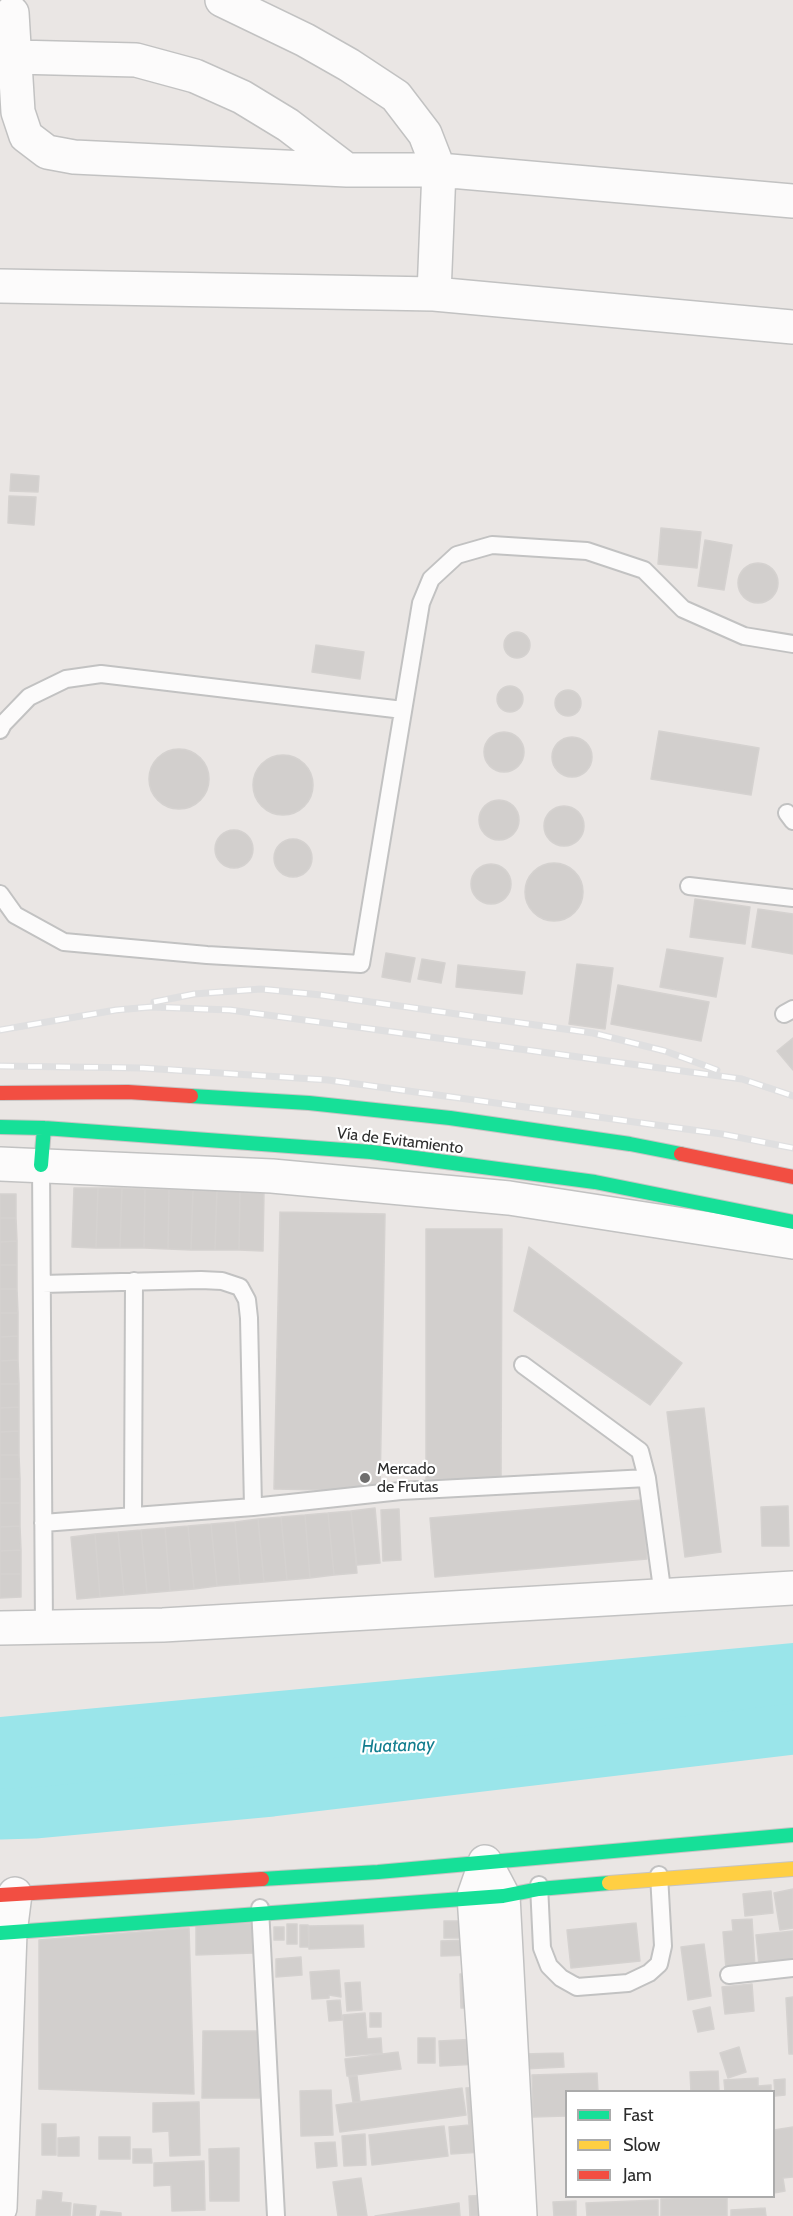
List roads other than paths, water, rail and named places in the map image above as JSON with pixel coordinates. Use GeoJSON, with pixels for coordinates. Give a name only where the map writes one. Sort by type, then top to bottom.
{"type":"FeatureCollection","features":[{"type":"Feature","properties":{"kind":"main road","name":"Vía de Evitamiento"},"geometry":{"type":"LineString","coordinates":[[0,1093],[129,1092],[309,1103],[438,1116],[630,1144],[793,1177]]}},
{"type":"Feature","properties":{"kind":"main road","name":"Vía de Evitamiento"},"geometry":{"type":"LineString","coordinates":[[0,1127],[44,1128],[371,1152],[595,1182],[786,1231]]}},
{"type":"Feature","properties":{"kind":"main road"},"geometry":{"type":"LineString","coordinates":[[41,1166],[44,1128]]}},
{"type":"Feature","properties":{"kind":"main road"},"geometry":{"type":"LineString","coordinates":[[7,1894],[261,1881],[793,1835]]}},
{"type":"Feature","properties":{"kind":"main road"},"geometry":{"type":"LineString","coordinates":[[5,1933],[488,1896],[539,1889],[793,1869]]}},
{"type":"Feature","properties":{"kind":"street"},"geometry":{"type":"LineString","coordinates":[[222,0],[304,40],[396,96],[425,134],[439,170],[434,294]]}},
{"type":"Feature","properties":{"kind":"street"},"geometry":{"type":"LineString","coordinates":[[12,13],[18,112],[26,136],[47,152],[74,157],[347,170],[439,170],[793,201]]}},
{"type":"Feature","properties":{"kind":"street"},"geometry":{"type":"LineString","coordinates":[[15,57],[136,60],[195,76],[242,97],[288,125],[347,170]]}},
{"type":"Feature","properties":{"kind":"street"},"geometry":{"type":"LineString","coordinates":[[0,286],[434,294],[793,327]]}},
{"type":"Feature","properties":{"kind":"street"},"geometry":{"type":"LineString","coordinates":[[0,1164],[272,1176],[497,1197],[786,1231]]}},
{"type":"Feature","properties":{"kind":"street"},"geometry":{"type":"LineString","coordinates":[[0,1628],[163,1625],[793,1588]]}},
{"type":"Feature","properties":{"kind":"street"},"geometry":{"type":"LineString","coordinates":[[485,1862],[520,2216]]}},
{"type":"Feature","properties":{"kind":"street"},"geometry":{"type":"LineString","coordinates":[[0,2208],[7,1894]]}},
{"type":"Feature","properties":{"kind":"street"},"geometry":{"type":"LineString","coordinates":[[488,1896],[496,2216]]}},
{"type":"Feature","properties":{"kind":"lane"},"geometry":{"type":"LineString","coordinates":[[0,894],[15,915],[64,942],[207,955],[361,964],[421,603],[431,579],[457,555],[492,545],[587,551],[644,570],[683,609],[744,636],[793,644]]}},
{"type":"Feature","properties":{"kind":"lane"},"geometry":{"type":"LineString","coordinates":[[0,730],[28,697],[66,679],[101,674],[403,711]]}},
{"type":"Feature","properties":{"kind":"lane"},"geometry":{"type":"LineString","coordinates":[[689,886],[793,898]]}},
{"type":"Feature","properties":{"kind":"lane"},"geometry":{"type":"LineString","coordinates":[[41,1166],[44,1628]]}},
{"type":"Feature","properties":{"kind":"lane"},"geometry":{"type":"LineString","coordinates":[[133,1516],[134,1281]]}},
{"type":"Feature","properties":{"kind":"lane"},"geometry":{"type":"LineString","coordinates":[[42,1284],[222,1281],[240,1287],[247,1300],[249,1318],[253,1507]]}},
{"type":"Feature","properties":{"kind":"lane"},"geometry":{"type":"LineString","coordinates":[[523,1365],[640,1451],[647,1478],[663,1596]]}},
{"type":"Feature","properties":{"kind":"lane"},"geometry":{"type":"LineString","coordinates":[[43,1523],[253,1507],[401,1491],[647,1478]]}},
{"type":"Feature","properties":{"kind":"lane"},"geometry":{"type":"LineString","coordinates":[[538,1858],[542,1948],[549,1966],[561,1978],[577,1986],[628,1983],[649,1973],[659,1964],[663,1946],[659,1847]]}},
{"type":"Feature","properties":{"kind":"lane"},"geometry":{"type":"LineString","coordinates":[[261,1881],[260,1913],[276,2216]]}},
{"type":"Feature","properties":{"kind":"lane"},"geometry":{"type":"LineString","coordinates":[[729,1975],[793,1968]]}},
{"type":"Feature","properties":{"kind":"water","name":"Huatanay"},"geometry":{"type":"Polygon","coordinates":[[[793,1643],[793,1729],[272,1791],[34,1813],[0,1814],[0,1717],[793,1643]]]}},
{"type":"Feature","properties":{"kind":"waterway"},"geometry":{"type":"LineString","coordinates":[[0,1814],[34,1813],[272,1791],[793,1729]]}},
{"type":"Feature","properties":{"kind":"railway"},"geometry":{"type":"LineString","coordinates":[[154,1002],[194,994],[261,989],[321,995],[593,1033],[665,1051],[717,1070]]}},
{"type":"Feature","properties":{"kind":"railway"},"geometry":{"type":"LineString","coordinates":[[0,1030],[116,1010],[151,1007],[230,1010],[742,1079],[793,1096]]}},
{"type":"Feature","properties":{"kind":"railway"},"geometry":{"type":"LineString","coordinates":[[0,1066],[143,1068],[328,1080],[722,1134],[793,1148]]}},
{"type":"Feature","properties":{"kind":"place","name":"Mercado de Frutas"},"geometry":{"type":"Point","coordinates":[365,1478]}}]}
